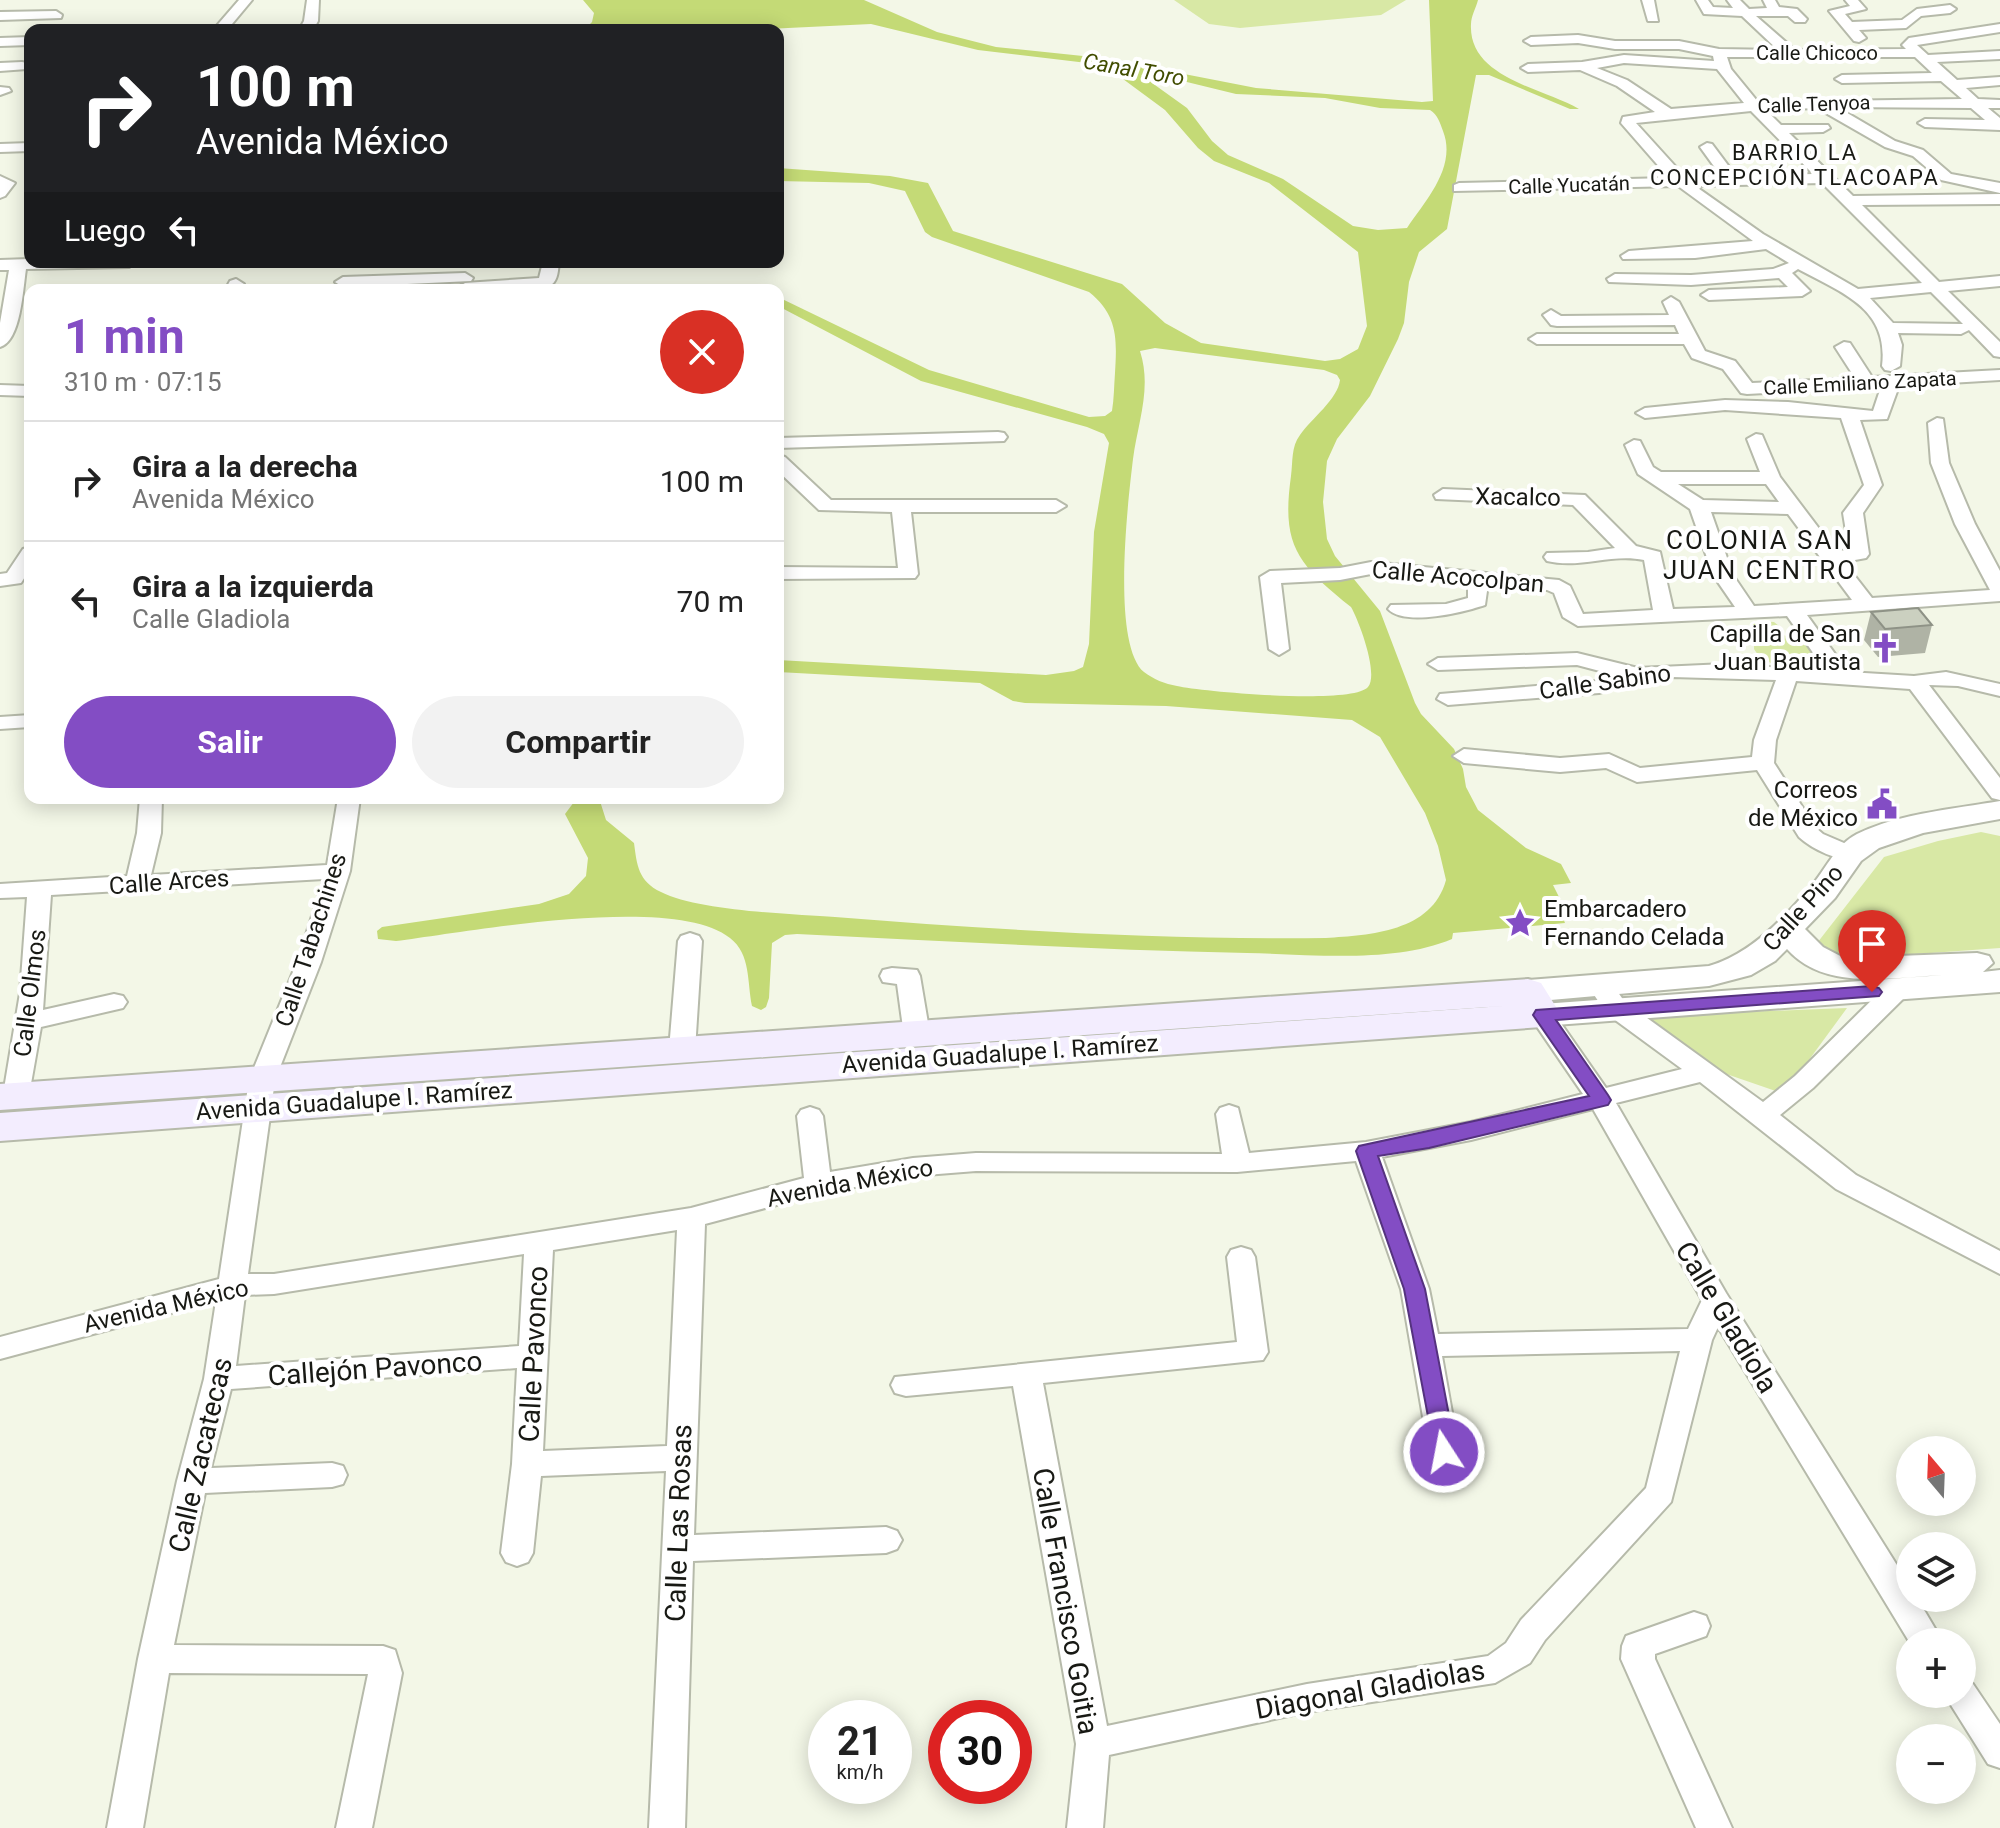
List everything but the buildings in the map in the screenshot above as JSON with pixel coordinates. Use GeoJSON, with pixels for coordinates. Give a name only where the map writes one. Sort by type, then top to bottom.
{"type":"FeatureCollection","features":[{"type":"Feature","properties":{"kind":"main road","name":"Avenida Guadalupe I. Ramírez"},"geometry":{"type":"LineString","coordinates":[[259,1094],[682,1050],[1535,1003]]}},
{"type":"Feature","properties":{"kind":"main road","name":"Avenida Guadalupe I. Ramírez"},"geometry":{"type":"LineString","coordinates":[[5,1106],[259,1094],[1535,1003]]}},
{"type":"Feature","properties":{"kind":"street"},"geometry":{"type":"LineString","coordinates":[[225,24],[246,0]]}},
{"type":"Feature","properties":{"kind":"street"},"geometry":{"type":"LineString","coordinates":[[309,24],[313,0]]}},
{"type":"Feature","properties":{"kind":"street"},"geometry":{"type":"LineString","coordinates":[[1648,0],[1653,18]]}},
{"type":"Feature","properties":{"kind":"street"},"geometry":{"type":"LineString","coordinates":[[1702,0],[1709,11],[1746,15]]}},
{"type":"Feature","properties":{"kind":"street"},"geometry":{"type":"LineString","coordinates":[[1733,0],[1792,54]]}},
{"type":"Feature","properties":{"kind":"street"},"geometry":{"type":"LineString","coordinates":[[1848,3],[1860,9],[1835,11],[1873,54]]}},
{"type":"Feature","properties":{"kind":"street"},"geometry":{"type":"LineString","coordinates":[[1728,19],[1772,5],[1792,12],[1800,19]]}},
{"type":"Feature","properties":{"kind":"street"},"geometry":{"type":"LineString","coordinates":[[1848,26],[1906,24],[1917,13],[1950,9]]}},
{"type":"Feature","properties":{"kind":"street"},"geometry":{"type":"LineString","coordinates":[[1930,12],[1966,34]]}},
{"type":"Feature","properties":{"kind":"street"},"geometry":{"type":"LineString","coordinates":[[0,16],[56,15]]}},
{"type":"Feature","properties":{"kind":"street"},"geometry":{"type":"LineString","coordinates":[[1917,51],[1966,34],[2000,28]]}},
{"type":"Feature","properties":{"kind":"street"},"geometry":{"type":"LineString","coordinates":[[1531,41],[1577,34],[1615,45],[1694,46],[1720,59],[1753,105],[2000,352]]}},
{"type":"Feature","properties":{"kind":"street"},"geometry":{"type":"LineString","coordinates":[[0,42],[24,41]]}},
{"type":"Feature","properties":{"kind":"street"},"geometry":{"type":"LineString","coordinates":[[1917,51],[2000,55]]}},
{"type":"Feature","properties":{"kind":"street"},"geometry":{"type":"LineString","coordinates":[[1917,51],[2000,128]]}},
{"type":"Feature","properties":{"kind":"street","name":"Calle Chicoco"},"geometry":{"type":"LineString","coordinates":[[1720,59],[1917,51]]}},
{"type":"Feature","properties":{"kind":"street"},"geometry":{"type":"LineString","coordinates":[[1528,68],[1582,66],[1624,59],[1720,59]]}},
{"type":"Feature","properties":{"kind":"street"},"geometry":{"type":"LineString","coordinates":[[0,67],[22,66]]}},
{"type":"Feature","properties":{"kind":"street"},"geometry":{"type":"LineString","coordinates":[[1582,66],[1622,83],[1668,114]]}},
{"type":"Feature","properties":{"kind":"street"},"geometry":{"type":"LineString","coordinates":[[1842,79],[2000,81]]}},
{"type":"Feature","properties":{"kind":"street","name":"Calle Tenyoa"},"geometry":{"type":"LineString","coordinates":[[1682,182],[1628,120],[1753,105],[1918,100],[2000,104]]}},
{"type":"Feature","properties":{"kind":"street"},"geometry":{"type":"LineString","coordinates":[[1819,103],[1890,144],[1918,153],[1946,177],[2000,188]]}},
{"type":"Feature","properties":{"kind":"street"},"geometry":{"type":"LineString","coordinates":[[1776,129],[1823,128]]}},
{"type":"Feature","properties":{"kind":"street"},"geometry":{"type":"LineString","coordinates":[[1928,128],[2000,128]]}},
{"type":"Feature","properties":{"kind":"street"},"geometry":{"type":"LineString","coordinates":[[1,149],[24,147]]}},
{"type":"Feature","properties":{"kind":"street"},"geometry":{"type":"LineString","coordinates":[[1707,147],[1731,180]]}},
{"type":"Feature","properties":{"kind":"street","name":"Calle Yucatán"},"geometry":{"type":"LineString","coordinates":[[1459,188],[1823,178]]}},
{"type":"Feature","properties":{"kind":"street"},"geometry":{"type":"LineString","coordinates":[[0,181],[7,183],[0,193]]}},
{"type":"Feature","properties":{"kind":"street"},"geometry":{"type":"LineString","coordinates":[[1645,413],[1725,405],[1881,415],[1895,352],[1889,328],[1856,294],[1768,244],[1698,197],[1682,182]]}},
{"type":"Feature","properties":{"kind":"street"},"geometry":{"type":"LineString","coordinates":[[1847,201],[2000,199]]}},
{"type":"Feature","properties":{"kind":"street"},"geometry":{"type":"LineString","coordinates":[[1656,279],[1635,256],[1695,253],[1768,244]]}},
{"type":"Feature","properties":{"kind":"street"},"geometry":{"type":"LineString","coordinates":[[0,342],[4,325],[12,315],[9,265]]}},
{"type":"Feature","properties":{"kind":"street"},"geometry":{"type":"LineString","coordinates":[[1709,295],[1802,291],[1780,270],[1805,267]]}},
{"type":"Feature","properties":{"kind":"street"},"geometry":{"type":"LineString","coordinates":[[343,282],[466,279],[543,283],[548,280],[550,268]]}},
{"type":"Feature","properties":{"kind":"street"},"geometry":{"type":"LineString","coordinates":[[1615,280],[1656,279],[1687,284],[1783,273]]}},
{"type":"Feature","properties":{"kind":"street"},"geometry":{"type":"LineString","coordinates":[[1856,294],[2000,281]]}},
{"type":"Feature","properties":{"kind":"street","name":"Calle Emiliano Zapata"},"geometry":{"type":"LineString","coordinates":[[1671,302],[1698,354],[1729,365],[1747,389],[1868,384],[1891,374],[2000,375]]}},
{"type":"Feature","properties":{"kind":"street"},"geometry":{"type":"LineString","coordinates":[[1551,315],[1557,321],[1679,320]]}},
{"type":"Feature","properties":{"kind":"street"},"geometry":{"type":"LineString","coordinates":[[1889,328],[1961,329]]}},
{"type":"Feature","properties":{"kind":"street"},"geometry":{"type":"LineString","coordinates":[[1537,339],[1688,339]]}},
{"type":"Feature","properties":{"kind":"street"},"geometry":{"type":"LineString","coordinates":[[1844,347],[1868,384]]}},
{"type":"Feature","properties":{"kind":"street"},"geometry":{"type":"LineString","coordinates":[[0,390],[24,391]]}},
{"type":"Feature","properties":{"kind":"street"},"geometry":{"type":"LineString","coordinates":[[1830,558],[1859,554],[1853,513],[1873,485],[1849,415]]}},
{"type":"Feature","properties":{"kind":"street"},"geometry":{"type":"LineString","coordinates":[[1664,615],[1793,610],[2000,592],[1965,524],[1940,463],[1937,423]]}},
{"type":"Feature","properties":{"kind":"street"},"geometry":{"type":"LineString","coordinates":[[784,443],[998,437]]}},
{"type":"Feature","properties":{"kind":"street"},"geometry":{"type":"LineString","coordinates":[[1756,439],[1771,478],[1865,603]]}},
{"type":"Feature","properties":{"kind":"street"},"geometry":{"type":"LineString","coordinates":[[1634,445],[1645,470],[1699,506],[1791,508]]}},
{"type":"Feature","properties":{"kind":"street"},"geometry":{"type":"LineString","coordinates":[[784,467],[826,506],[1056,506]]}},
{"type":"Feature","properties":{"kind":"street"},"geometry":{"type":"LineString","coordinates":[[1657,478],[1771,478]]}},
{"type":"Feature","properties":{"kind":"street","name":"Xacalco"},"geometry":{"type":"LineString","coordinates":[[1443,495],[1578,499],[1629,551],[1653,556],[1664,615]]}},
{"type":"Feature","properties":{"kind":"street"},"geometry":{"type":"LineString","coordinates":[[784,573],[908,574],[901,505]]}},
{"type":"Feature","properties":{"kind":"street"},"geometry":{"type":"LineString","coordinates":[[1699,506],[1723,575],[1748,611]]}},
{"type":"Feature","properties":{"kind":"street"},"geometry":{"type":"LineString","coordinates":[[1554,557],[1588,558],[1629,551]]}},
{"type":"Feature","properties":{"kind":"street"},"geometry":{"type":"LineString","coordinates":[[7,579],[24,560]]}},
{"type":"Feature","properties":{"kind":"street","name":"Calle Acocolpan"},"geometry":{"type":"LineString","coordinates":[[1279,649],[1270,577],[1340,574],[1371,568],[1558,586],[1563,590],[1572,618],[1578,620],[1664,615]]}},
{"type":"Feature","properties":{"kind":"street"},"geometry":{"type":"LineString","coordinates":[[1398,609],[1447,610],[1478,601],[1478,576]]}},
{"type":"Feature","properties":{"kind":"street"},"geometry":{"type":"LineString","coordinates":[[1793,610],[1842,678]]}},
{"type":"Feature","properties":{"kind":"street"},"geometry":{"type":"LineString","coordinates":[[1438,664],[1577,659],[1638,674]]}},
{"type":"Feature","properties":{"kind":"street","name":"Calle Sabino"},"geometry":{"type":"LineString","coordinates":[[1448,699],[1599,687],[1638,674],[1725,670],[1916,683],[1924,678],[1940,678],[2000,690]]}},
{"type":"Feature","properties":{"kind":"street"},"geometry":{"type":"LineString","coordinates":[[1788,675],[1765,740],[1763,763],[1807,832],[1815,839],[1850,854]]}},
{"type":"Feature","properties":{"kind":"street"},"geometry":{"type":"LineString","coordinates":[[1916,683],[2000,793]]}},
{"type":"Feature","properties":{"kind":"street"},"geometry":{"type":"LineString","coordinates":[[0,723],[24,721]]}},
{"type":"Feature","properties":{"kind":"street"},"geometry":{"type":"LineString","coordinates":[[1464,756],[1560,765],[1609,761],[1637,775],[1763,763]]}},
{"type":"Feature","properties":{"kind":"street"},"geometry":{"type":"LineString","coordinates":[[137,883],[149,833],[151,804]]}},
{"type":"Feature","properties":{"kind":"street","name":"Calle Tabachines"},"geometry":{"type":"LineString","coordinates":[[259,1094],[309,962],[338,871],[348,804]]}},
{"type":"Feature","properties":{"kind":"street","name":"Calle Pino"},"geometry":{"type":"LineString","coordinates":[[1608,997],[1739,968],[1763,954],[1824,891],[1850,854],[1890,832],[2000,810]]}},
{"type":"Feature","properties":{"kind":"street","name":"Calle Arces"},"geometry":{"type":"LineString","coordinates":[[0,891],[338,871]]}},
{"type":"Feature","properties":{"kind":"street","name":"Calle Olmos"},"geometry":{"type":"LineString","coordinates":[[5,1106],[30,1021],[39,932],[39,890]]}},
{"type":"Feature","properties":{"kind":"street"},"geometry":{"type":"LineString","coordinates":[[1788,928],[1812,957],[1843,968],[2000,962]]}},
{"type":"Feature","properties":{"kind":"street"},"geometry":{"type":"LineString","coordinates":[[682,1050],[690,941]]}},
{"type":"Feature","properties":{"kind":"street"},"geometry":{"type":"LineString","coordinates":[[892,976],[908,976],[917,1035]]}},
{"type":"Feature","properties":{"kind":"street","name":"Avenida Guadalupe I. Ramírez"},"geometry":{"type":"LineString","coordinates":[[1535,1003],[1608,997],[1897,990],[2000,981]]}},
{"type":"Feature","properties":{"kind":"street"},"geometry":{"type":"LineString","coordinates":[[1763,1115],[1804,1082],[1897,990]]}},
{"type":"Feature","properties":{"kind":"street"},"geometry":{"type":"LineString","coordinates":[[1608,997],[1846,1182],[2000,1264]]}},
{"type":"Feature","properties":{"kind":"street"},"geometry":{"type":"LineString","coordinates":[[30,1021],[114,1002]]}},
{"type":"Feature","properties":{"kind":"street","name":"Calle Gladiola"},"geometry":{"type":"LineString","coordinates":[[1535,1003],[1601,1100],[1716,1300],[1918,1628]]}},
{"type":"Feature","properties":{"kind":"street","name":"Avenida México"},"geometry":{"type":"LineString","coordinates":[[0,1348],[235,1285],[274,1284],[691,1218],[818,1184],[913,1167],[976,1162],[1237,1163],[1366,1151],[1429,1141],[1705,1072]]}},
{"type":"Feature","properties":{"kind":"street","name":"Calle Zacatecas"},"geometry":{"type":"LineString","coordinates":[[125,1828],[155,1659],[192,1481],[219,1379],[235,1285],[259,1094]]}},
{"type":"Feature","properties":{"kind":"street"},"geometry":{"type":"LineString","coordinates":[[1229,1114],[1237,1163]]}},
{"type":"Feature","properties":{"kind":"street"},"geometry":{"type":"LineString","coordinates":[[810,1116],[818,1184]]}},
{"type":"Feature","properties":{"kind":"street"},"geometry":{"type":"LineString","coordinates":[[1366,1151],[1415,1289],[1444,1452]]}},
{"type":"Feature","properties":{"kind":"street","name":"Calle Las Rosas"},"geometry":{"type":"LineString","coordinates":[[667,1828],[691,1218]]}},
{"type":"Feature","properties":{"kind":"street","name":"Calle Pavonco"},"geometry":{"type":"LineString","coordinates":[[517,1553],[527,1464],[539,1244]]}},
{"type":"Feature","properties":{"kind":"street"},"geometry":{"type":"LineString","coordinates":[[906,1385],[1253,1352],[1241,1257]]}},
{"type":"Feature","properties":{"kind":"street","name":"Diagonal Gladiolas"},"geometry":{"type":"LineString","coordinates":[[1093,1744],[1307,1698],[1495,1669],[1518,1653],[1533,1630],[1660,1493],[1697,1340],[1716,1300]]}},
{"type":"Feature","properties":{"kind":"street"},"geometry":{"type":"LineString","coordinates":[[1424,1345],[1697,1340]]}},
{"type":"Feature","properties":{"kind":"street","name":"Callejón Pavonco"},"geometry":{"type":"LineString","coordinates":[[219,1379],[532,1356]]}},
{"type":"Feature","properties":{"kind":"street","name":"Calle Francisco Goitia"},"geometry":{"type":"LineString","coordinates":[[1026,1374],[1093,1744],[1085,1828]]}},
{"type":"Feature","properties":{"kind":"street"},"geometry":{"type":"LineString","coordinates":[[527,1464],[680,1458]]}},
{"type":"Feature","properties":{"kind":"street"},"geometry":{"type":"LineString","coordinates":[[192,1481],[332,1475]]}},
{"type":"Feature","properties":{"kind":"street"},"geometry":{"type":"LineString","coordinates":[[676,1549],[886,1540]]}},
{"type":"Feature","properties":{"kind":"street"},"geometry":{"type":"LineString","coordinates":[[1694,1626],[1638,1646],[1638,1659],[1714,1828]]}},
{"type":"Feature","properties":{"kind":"street"},"geometry":{"type":"LineString","coordinates":[[155,1659],[383,1660],[385,1673],[354,1828]]}},
{"type":"Feature","properties":{"kind":"street"},"geometry":{"type":"LineString","coordinates":[[1970,1708],[2000,1753]]}},
{"type":"Feature","properties":{"kind":"shaded area"},"geometry":{"type":"Polygon","coordinates":[[[1174,0],[1406,0],[1381,15],[1240,28],[1209,24],[1174,0]]]}},
{"type":"Feature","properties":{"kind":"shaded area"},"geometry":{"type":"Polygon","coordinates":[[[1757,621],[1774,622],[1784,630],[1783,635],[1804,640],[1817,654],[1816,659],[1792,667],[1766,661],[1754,649],[1754,643],[1762,637],[1750,628],[1757,621]]]}},
{"type":"Feature","properties":{"kind":"shaded area"},"geometry":{"type":"Polygon","coordinates":[[[1981,832],[2000,836],[2000,948],[1834,960],[1814,947],[1884,857],[1981,832]]]}},
{"type":"Feature","properties":{"kind":"shaded area"},"geometry":{"type":"Polygon","coordinates":[[[1847,1008],[1784,1094],[1706,1067],[1640,1016],[1847,1008]]]}},
{"type":"Feature","properties":{"kind":"water","name":"Canal Toro"},"geometry":{"type":"Polygon","coordinates":[[[583,0],[864,0],[937,32],[996,47],[1102,58],[1256,88],[1422,102],[1433,101],[1429,0],[1478,0],[1471,24],[1473,42],[1482,57],[1510,79],[1579,109],[1570,109],[1489,75],[1476,75],[1447,229],[1419,252],[1409,282],[1404,323],[1398,339],[1370,396],[1337,439],[1327,461],[1323,502],[1327,539],[1335,556],[1380,611],[1415,703],[1421,714],[1454,749],[1463,769],[1466,787],[1478,810],[1526,848],[1561,864],[1571,883],[1553,885],[1569,917],[1563,918],[1565,923],[1453,933],[1452,939],[1429,947],[1351,956],[785,935],[772,943],[769,998],[766,1007],[761,1010],[752,1006],[742,952],[730,938],[702,925],[664,918],[569,919],[396,941],[378,939],[377,931],[382,927],[539,904],[569,894],[586,876],[588,858],[565,814],[572,804],[601,804],[606,820],[634,843],[640,872],[653,888],[698,904],[745,910],[1080,933],[1326,938],[1380,932],[1413,920],[1428,911],[1439,897],[1446,880],[1438,846],[1425,813],[1380,737],[1352,720],[1166,706],[1025,703],[1013,701],[980,683],[784,672],[784,660],[1046,675],[1083,667],[1089,644],[1094,532],[1109,443],[1104,434],[1087,427],[921,381],[784,309],[784,300],[929,370],[1089,417],[1105,416],[1112,411],[1116,349],[1114,328],[1106,310],[1089,292],[932,237],[925,232],[905,191],[869,183],[784,181],[784,168],[890,176],[928,183],[953,231],[1122,284],[1165,323],[1201,343],[1325,361],[1340,359],[1358,349],[1367,326],[1358,252],[1269,183],[1214,161],[1198,148],[1165,110],[1104,65],[978,50],[871,24],[784,28],[784,24],[590,24],[594,13],[583,0]],[[1150,73],[1141,75],[1187,108],[1212,141],[1228,155],[1283,179],[1353,226],[1378,230],[1407,228],[1443,170],[1446,144],[1438,119],[1430,110],[1380,108],[1325,98],[1236,94],[1150,73]],[[1155,348],[1140,351],[1145,378],[1126,537],[1125,603],[1134,657],[1151,677],[1192,689],[1245,694],[1336,695],[1368,687],[1371,680],[1370,660],[1351,607],[1306,565],[1297,552],[1289,520],[1295,444],[1334,394],[1340,380],[1337,375],[1324,370],[1155,348]]]}},
{"type":"Feature","properties":{"kind":"place","name":"Capilla de San Juan Bautista"},"geometry":{"type":"Point","coordinates":[1885,648]}},
{"type":"Feature","properties":{"kind":"place","name":"Correos de México"},"geometry":{"type":"Point","coordinates":[1882,804]}},
{"type":"Feature","properties":{"kind":"place","name":"Embarcadero Fernando Celada"},"geometry":{"type":"Point","coordinates":[1520,923]}},
{"type":"Feature","properties":{"kind":"district","name":"BARRIO LA CONCEPCIÓN TLACOAPA"},"geometry":{"type":"Point","coordinates":[1795,164]}},
{"type":"Feature","properties":{"kind":"district","name":"COLONIA SAN JUAN CENTRO"},"geometry":{"type":"Point","coordinates":[1760,555]}},
{"type":"Feature","properties":{"kind":"route"},"geometry":{"type":"LineString","coordinates":[[1444,1452],[1415,1289],[1366,1151],[1429,1141],[1601,1100],[1542,1015],[1872,992]]}}]}
